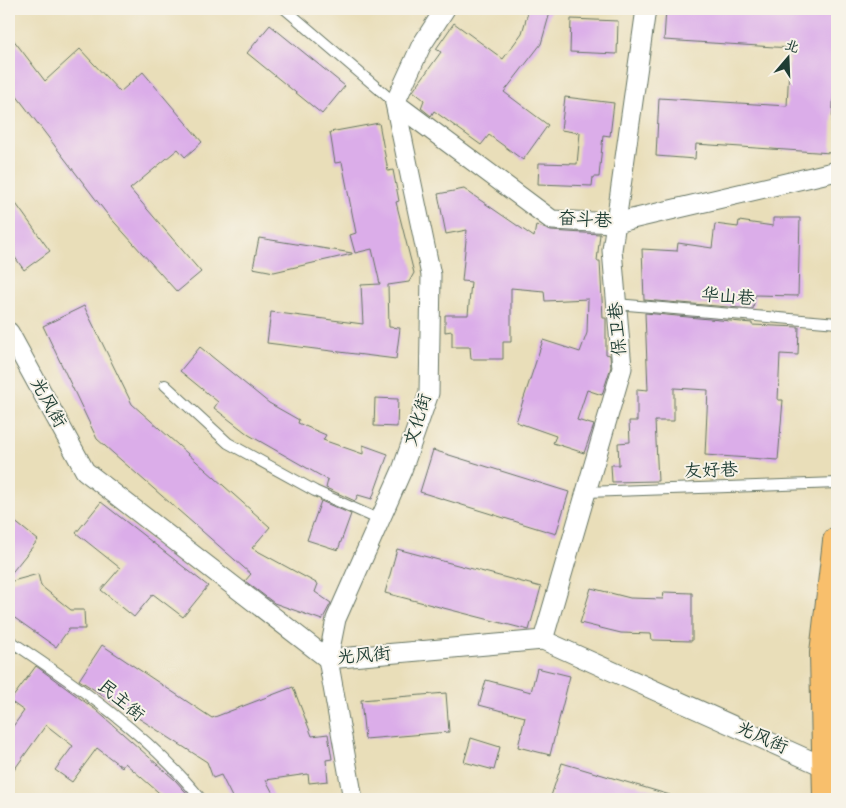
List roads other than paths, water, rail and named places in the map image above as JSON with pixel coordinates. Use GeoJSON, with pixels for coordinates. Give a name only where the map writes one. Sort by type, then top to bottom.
{"type":"FeatureCollection","features":[{"type":"Feature","properties":{"kind":"main road"},"geometry":{"type":"LineString","coordinates":[[827,799],[832,768],[824,654],[837,541]]}},
{"type":"Feature","properties":{"kind":"street"},"geometry":{"type":"LineString","coordinates":[[396,103],[421,46],[445,9]]}},
{"type":"Feature","properties":{"kind":"street","name":"保卫巷"},"geometry":{"type":"LineString","coordinates":[[543,640],[622,368],[612,250],[646,9]]}},
{"type":"Feature","properties":{"kind":"street","name":"奋斗巷"},"geometry":{"type":"LineString","coordinates":[[396,103],[552,220],[615,223],[837,171]]}},
{"type":"Feature","properties":{"kind":"street","name":"文化街"},"geometry":{"type":"LineString","coordinates":[[353,799],[328,659],[336,619],[402,470],[429,393],[431,275],[396,103]]}},
{"type":"Feature","properties":{"kind":"street","name":"光风街"},"geometry":{"type":"LineString","coordinates":[[9,332],[85,471],[328,659],[543,640],[832,768]]}},
{"type":"Feature","properties":{"kind":"lane"},"geometry":{"type":"LineString","coordinates":[[285,9],[396,103]]}},
{"type":"Feature","properties":{"kind":"lane","name":"华山巷"},"geometry":{"type":"LineString","coordinates":[[616,304],[837,322]]}},
{"type":"Feature","properties":{"kind":"lane"},"geometry":{"type":"LineString","coordinates":[[165,385],[228,443],[315,491],[380,520]]}},
{"type":"Feature","properties":{"kind":"lane","name":"友好巷"},"geometry":{"type":"LineString","coordinates":[[586,492],[837,483]]}},
{"type":"Feature","properties":{"kind":"lane","name":"民主街"},"geometry":{"type":"LineString","coordinates":[[9,640],[90,695],[178,771],[201,799]]}}]}
